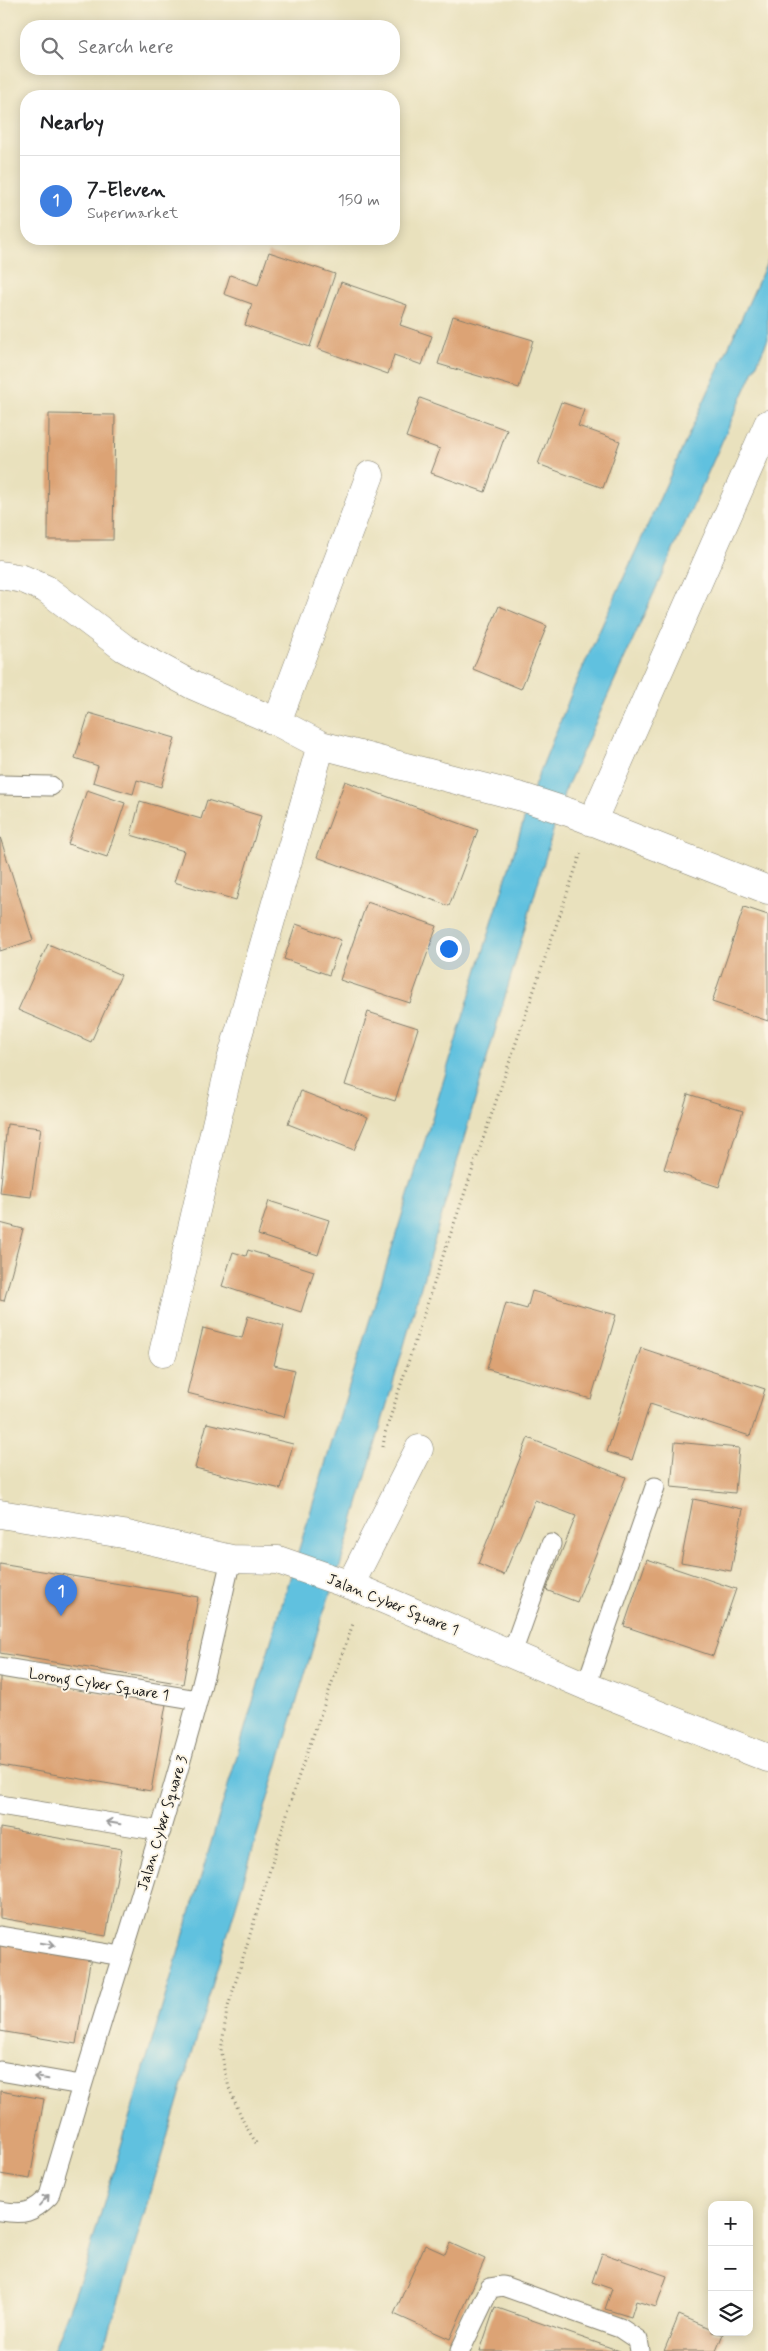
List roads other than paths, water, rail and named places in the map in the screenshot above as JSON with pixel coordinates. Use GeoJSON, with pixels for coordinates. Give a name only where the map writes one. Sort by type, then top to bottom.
{"type":"FeatureCollection","features":[{"type":"Feature","properties":{"kind":"street"},"geometry":{"type":"LineString","coordinates":[[582,817],[768,424]]}},
{"type":"Feature","properties":{"kind":"street"},"geometry":{"type":"LineString","coordinates":[[277,722],[370,476]]}},
{"type":"Feature","properties":{"kind":"street"},"geometry":{"type":"LineString","coordinates":[[0,575],[23,579],[46,589],[124,648],[194,686],[277,722],[320,744],[522,797],[582,817],[768,890]]}},
{"type":"Feature","properties":{"kind":"street"},"geometry":{"type":"LineString","coordinates":[[163,1354],[231,1060],[320,744]]}},
{"type":"Feature","properties":{"kind":"street"},"geometry":{"type":"LineString","coordinates":[[348,1585],[419,1449]]}},
{"type":"Feature","properties":{"kind":"street","name":"Jalan Cyber Square 1"},"geometry":{"type":"LineString","coordinates":[[0,1514],[123,1534],[231,1559],[278,1560],[348,1585],[586,1686],[768,1758]]}},
{"type":"Feature","properties":{"kind":"lane"},"geometry":{"type":"LineString","coordinates":[[0,785],[51,786]]}},
{"type":"Feature","properties":{"kind":"lane"},"geometry":{"type":"LineString","coordinates":[[586,1686],[655,1488]]}},
{"type":"Feature","properties":{"kind":"lane"},"geometry":{"type":"LineString","coordinates":[[512,1653],[551,1544]]}},
{"type":"Feature","properties":{"kind":"lane","name":"Jalan Cyber Square 3"},"geometry":{"type":"LineString","coordinates":[[0,2211],[14,2214],[29,2212],[38,2208],[50,2196],[81,2085],[161,1831],[198,1700],[231,1559]]}},
{"type":"Feature","properties":{"kind":"lane","name":"Lorong Cyber Square 1"},"geometry":{"type":"LineString","coordinates":[[0,1667],[198,1700]]}},
{"type":"Feature","properties":{"kind":"lane"},"geometry":{"type":"LineString","coordinates":[[0,1806],[161,1831]]}},
{"type":"Feature","properties":{"kind":"lane"},"geometry":{"type":"LineString","coordinates":[[0,1936],[122,1956]]}},
{"type":"Feature","properties":{"kind":"lane"},"geometry":{"type":"LineString","coordinates":[[0,2071],[81,2085]]}},
{"type":"Feature","properties":{"kind":"lane"},"geometry":{"type":"LineString","coordinates":[[460,2351],[490,2288],[496,2286],[503,2286],[620,2328],[638,2340],[640,2351]]}},
{"type":"Feature","properties":{"kind":"water"},"geometry":{"type":"Polygon","coordinates":[[[768,260],[768,339],[564,793],[341,1563],[321,1620],[108,2336],[100,2351],[53,2351],[84,2270],[282,1604],[535,784],[574,687],[768,260]]]}},
{"type":"Feature","properties":{"kind":"place","name":"7-Eleven"},"geometry":{"type":"Point","coordinates":[61,1616]}}]}
